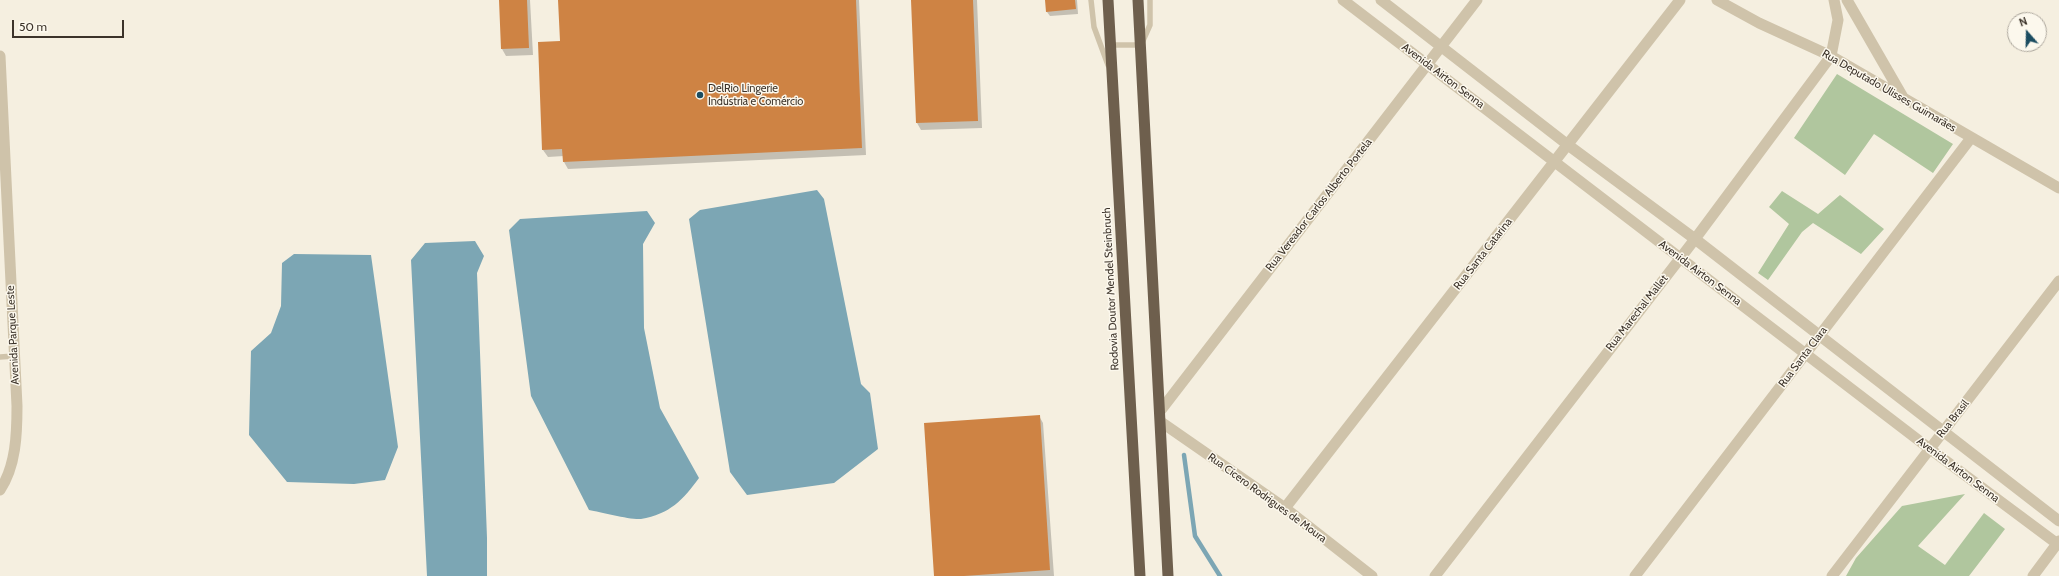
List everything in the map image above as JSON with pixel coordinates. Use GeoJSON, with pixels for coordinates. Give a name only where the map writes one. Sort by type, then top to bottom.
{"type":"FeatureCollection","features":[{"type":"Feature","properties":{"kind":"highway","name":"Rodovia Doutor Mendel Steinbruch"},"geometry":{"type":"LineString","coordinates":[[1108,0],[1140,576]]}},
{"type":"Feature","properties":{"kind":"highway"},"geometry":{"type":"LineString","coordinates":[[1138,0],[1161,410],[1168,576]]}},
{"type":"Feature","properties":{"kind":"street","name":"Avenida Airton Senna"},"geometry":{"type":"LineString","coordinates":[[1343,0],[1930,449],[2058,543]]}},
{"type":"Feature","properties":{"kind":"street","name":"Avenida Airton Senna"},"geometry":{"type":"LineString","coordinates":[[1381,0],[1568,145],[1695,239],[2059,521]]}},
{"type":"Feature","properties":{"kind":"street","name":"Rua Vereador Carlos Alberto Portela"},"geometry":{"type":"LineString","coordinates":[[1161,410],[1428,64],[1440,46],[1477,0]]}},
{"type":"Feature","properties":{"kind":"street","name":"Rua Santa Catarina"},"geometry":{"type":"LineString","coordinates":[[1285,508],[1556,162],[1680,0]]}},
{"type":"Feature","properties":{"kind":"street","name":"Rua Deputado Ulisses Guimarães"},"geometry":{"type":"LineString","coordinates":[[1717,0],[1759,23],[1831,56],[2059,188]]}},
{"type":"Feature","properties":{"kind":"street","name":"Rua Marechal Mallet"},"geometry":{"type":"LineString","coordinates":[[1435,576],[1695,239],[1831,56],[1838,20],[1834,0]]}},
{"type":"Feature","properties":{"kind":"street"},"geometry":{"type":"LineString","coordinates":[[1847,0],[1904,99]]}},
{"type":"Feature","properties":{"kind":"street","name":"Avenida Parque Leste"},"geometry":{"type":"LineString","coordinates":[[0,56],[16,378],[17,439],[10,466],[0,490]]}},
{"type":"Feature","properties":{"kind":"street","name":"Rua Santa Clara"},"geometry":{"type":"LineString","coordinates":[[1635,576],[1971,138]]}},
{"type":"Feature","properties":{"kind":"street","name":"Rua Brasil"},"geometry":{"type":"LineString","coordinates":[[1832,576],[2059,282]]}},
{"type":"Feature","properties":{"kind":"street","name":"Rua Cícero Rodrigues de Moura"},"geometry":{"type":"LineString","coordinates":[[1161,422],[1285,508],[1372,576]]}},
{"type":"Feature","properties":{"kind":"street"},"geometry":{"type":"LineString","coordinates":[[2033,576],[2058,543]]}},
{"type":"Feature","properties":{"kind":"lane"},"geometry":{"type":"LineString","coordinates":[[1091,0],[1094,27],[1113,75]]}},
{"type":"Feature","properties":{"kind":"lane"},"geometry":{"type":"LineString","coordinates":[[1110,45],[1141,45],[1150,25],[1150,0]]}},
{"type":"Feature","properties":{"kind":"lane"},"geometry":{"type":"LineString","coordinates":[[0,357],[14,356]]}},
{"type":"Feature","properties":{"kind":"green space"},"geometry":{"type":"Polygon","coordinates":[[[1837,74],[1953,144],[1933,173],[1874,134],[1845,175],[1794,138],[1837,74]]]}},
{"type":"Feature","properties":{"kind":"green space"},"geometry":{"type":"Polygon","coordinates":[[[1782,191],[1818,214],[1840,195],[1884,229],[1861,254],[1813,223],[1802,232],[1768,280],[1758,273],[1789,224],[1769,207],[1782,191]]]}},
{"type":"Feature","properties":{"kind":"green space"},"geometry":{"type":"Polygon","coordinates":[[[1965,494],[1918,546],[1945,565],[1984,513],[2005,529],[1969,576],[1846,576],[1856,558],[1902,506],[1965,494]]]}},
{"type":"Feature","properties":{"kind":"water"},"geometry":{"type":"Polygon","coordinates":[[[817,190],[824,199],[861,384],[870,393],[878,449],[834,483],[747,495],[730,472],[689,219],[700,210],[817,190]]]}},
{"type":"Feature","properties":{"kind":"water"},"geometry":{"type":"Polygon","coordinates":[[[647,211],[655,223],[643,244],[644,328],[660,408],[699,478],[687,493],[668,510],[651,517],[636,519],[589,510],[531,396],[509,230],[520,219],[647,211]]]}},
{"type":"Feature","properties":{"kind":"water"},"geometry":{"type":"Polygon","coordinates":[[[475,241],[484,256],[477,273],[487,538],[487,576],[427,576],[411,260],[425,243],[475,241]]]}},
{"type":"Feature","properties":{"kind":"water"},"geometry":{"type":"Polygon","coordinates":[[[294,254],[371,255],[398,447],[385,480],[354,484],[287,482],[249,435],[251,351],[271,333],[281,306],[282,263],[294,254]]]}},
{"type":"Feature","properties":{"kind":"building"},"geometry":{"type":"Polygon","coordinates":[[[499,0],[527,0],[529,48],[501,49],[499,0]]]}},
{"type":"Feature","properties":{"kind":"building","name":"DelRio Lingerie Indústria e Comércio"},"geometry":{"type":"Polygon","coordinates":[[[558,0],[856,0],[862,148],[563,162],[562,149],[542,150],[538,42],[560,41],[558,0]]]}},
{"type":"Feature","properties":{"kind":"building"},"geometry":{"type":"Polygon","coordinates":[[[911,0],[973,0],[978,121],[916,123],[911,0]]]}},
{"type":"Feature","properties":{"kind":"building"},"geometry":{"type":"Polygon","coordinates":[[[1045,0],[1075,0],[1076,9],[1046,12],[1045,0]]]}},
{"type":"Feature","properties":{"kind":"building"},"geometry":{"type":"Polygon","coordinates":[[[1040,415],[1050,570],[964,576],[934,576],[924,423],[1040,415]]]}},
{"type":"Feature","properties":{"kind":"waterway"},"geometry":{"type":"LineString","coordinates":[[1184,455],[1195,536],[1220,576]]}},
{"type":"Feature","properties":{"kind":"place","name":"DelRio Lingerie Indústria e Comércio"},"geometry":{"type":"Point","coordinates":[700,95]}}]}
